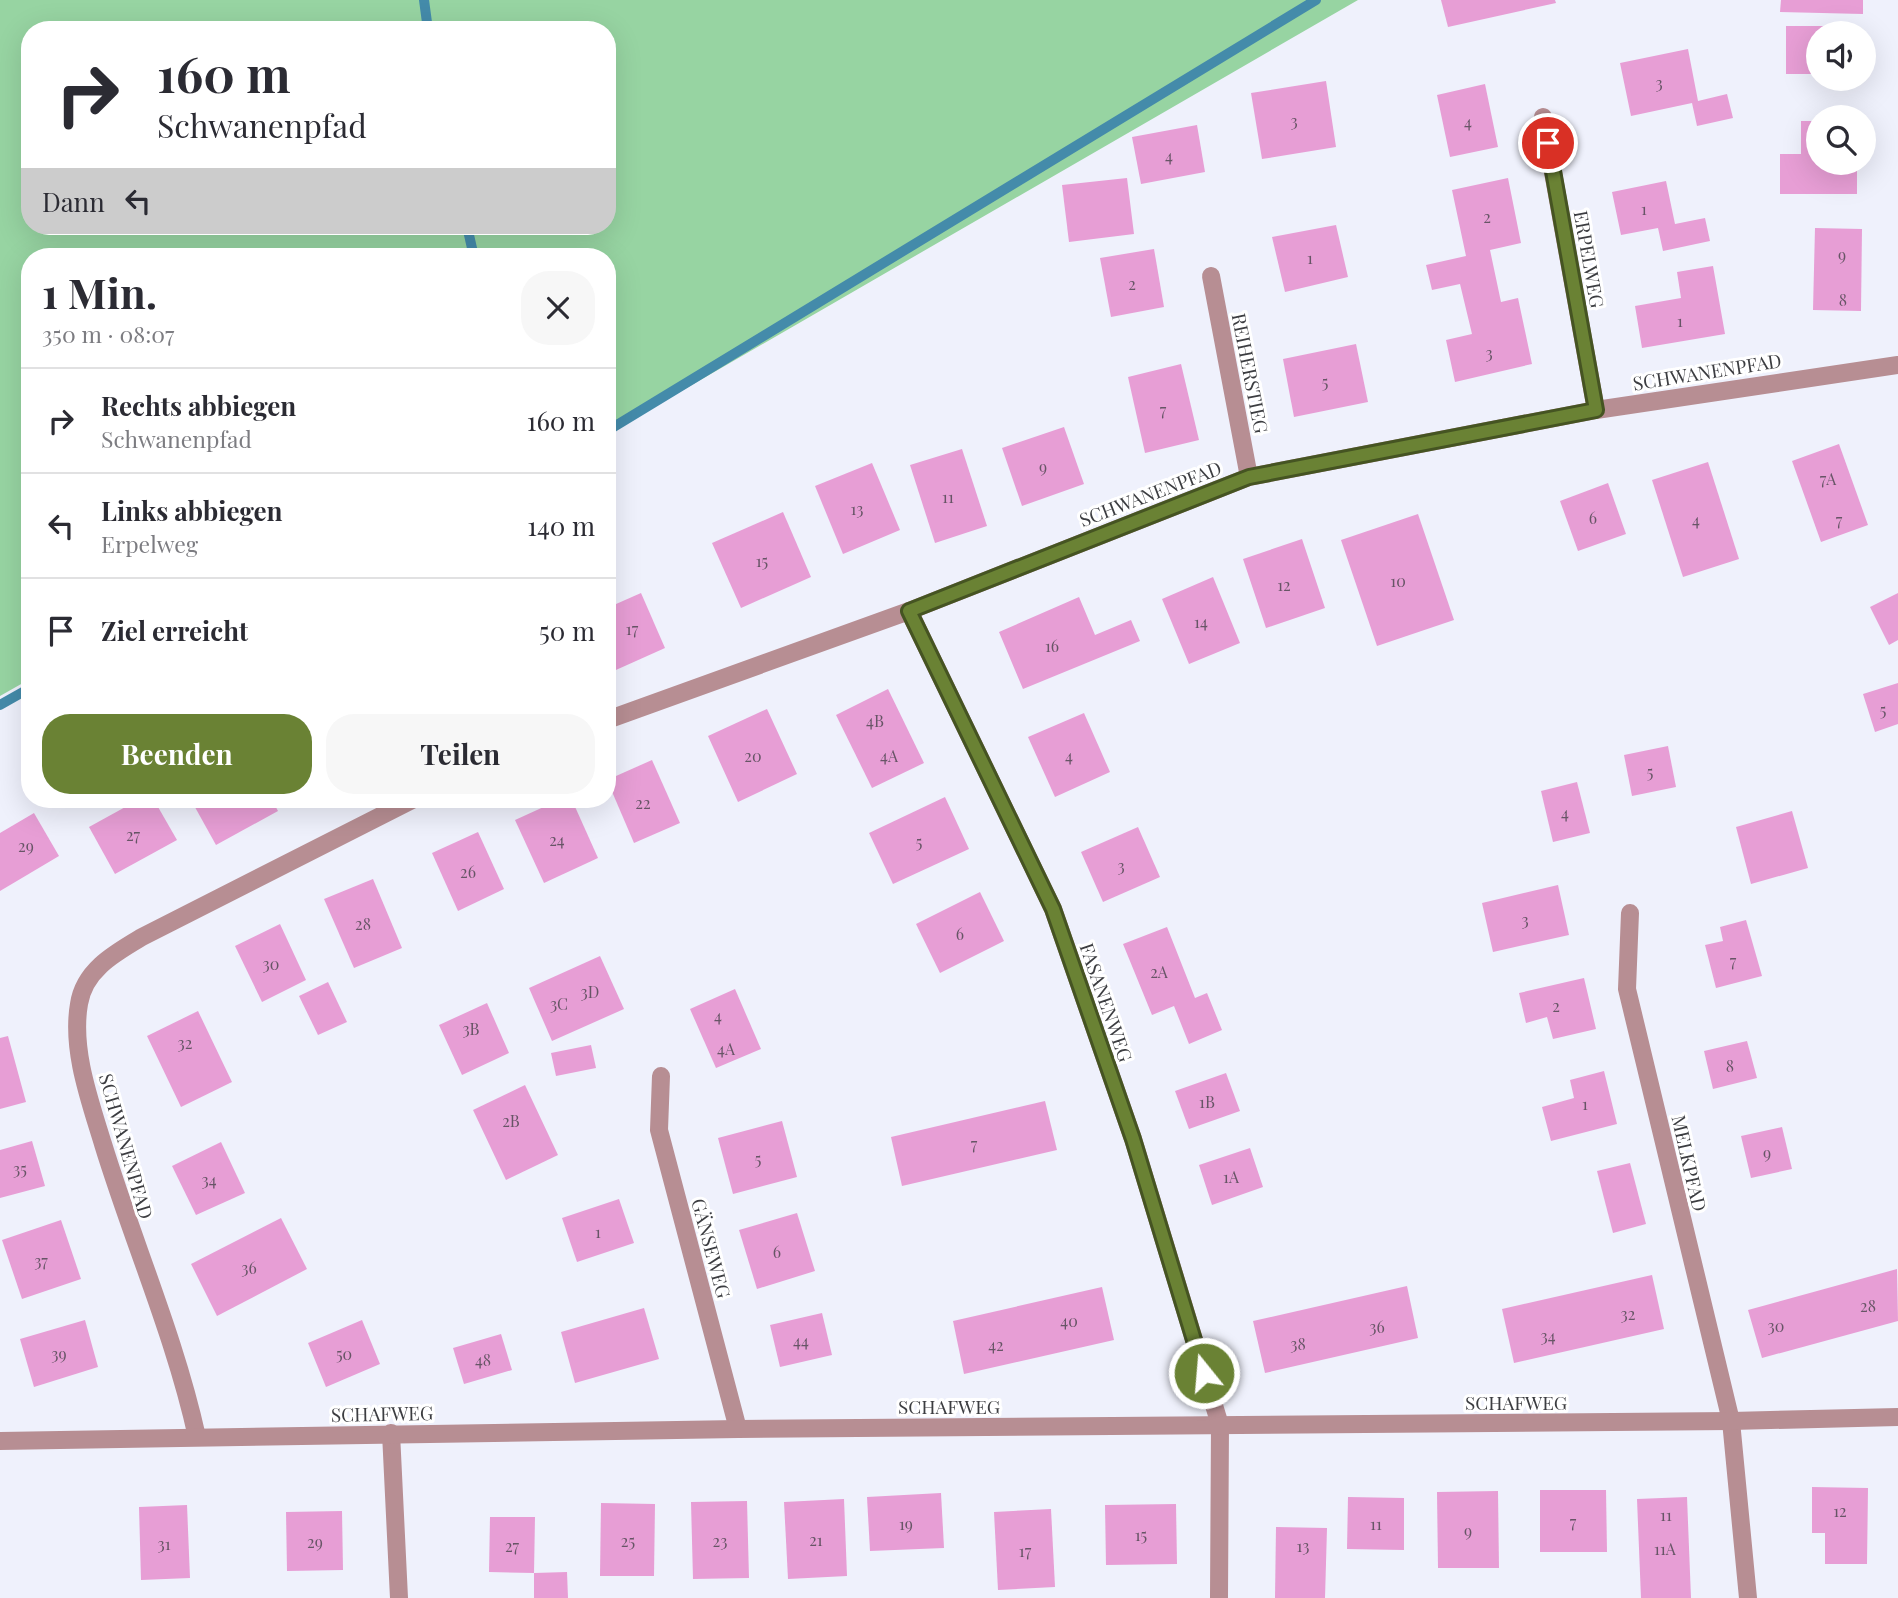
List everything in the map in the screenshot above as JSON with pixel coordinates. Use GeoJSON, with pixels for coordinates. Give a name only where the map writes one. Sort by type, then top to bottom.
{"type":"FeatureCollection","features":[{"type":"Feature","properties":{"kind":"street","name":"ERPELWEG"},"geometry":{"type":"LineString","coordinates":[[1543,117],[1596,410]]}},
{"type":"Feature","properties":{"kind":"street","name":"REIHERSTIEG"},"geometry":{"type":"LineString","coordinates":[[1211,276],[1249,477]]}},
{"type":"Feature","properties":{"kind":"street","name":"SCHWANENPFAD"},"geometry":{"type":"LineString","coordinates":[[616,717],[909,611],[1249,477],[1596,410],[1898,365]]}},
{"type":"Feature","properties":{"kind":"street","name":"FASANENWEG"},"geometry":{"type":"LineString","coordinates":[[909,611],[1053,909],[1133,1139],[1220,1425],[1219,1598]]}},
{"type":"Feature","properties":{"kind":"street","name":"SCHWANENPFAD"},"geometry":{"type":"LineString","coordinates":[[197,1437],[187,1393],[125,1216],[87,1090],[78,1032],[79,1003],[89,978],[108,957],[142,937],[396,808]]}},
{"type":"Feature","properties":{"kind":"street","name":"MELKPFAD"},"geometry":{"type":"LineString","coordinates":[[1630,912],[1627,989],[1731,1421],[1748,1598]]}},
{"type":"Feature","properties":{"kind":"street","name":"GÄNSEWEG"},"geometry":{"type":"LineString","coordinates":[[661,1076],[659,1130],[738,1429]]}},
{"type":"Feature","properties":{"kind":"street","name":"SCHAFWEG"},"geometry":{"type":"LineString","coordinates":[[0,1441],[391,1433],[1731,1421],[1898,1417]]}},
{"type":"Feature","properties":{"kind":"street"},"geometry":{"type":"LineString","coordinates":[[391,1433],[399,1598]]}},
{"type":"Feature","properties":{"kind":"green space"},"geometry":{"type":"Polygon","coordinates":[[[0,0],[1358,0],[616,429],[616,248],[21,248],[21,684],[0,696],[0,0]]]}},
{"type":"Feature","properties":{"kind":"building"},"geometry":{"type":"Polygon","coordinates":[[[1441,0],[1555,0],[1556,3],[1448,27],[1441,0]]]}},
{"type":"Feature","properties":{"kind":"building"},"geometry":{"type":"Polygon","coordinates":[[[1781,0],[1863,0],[1863,14],[1780,12],[1781,0]]]}},
{"type":"Feature","properties":{"kind":"building"},"geometry":{"type":"Polygon","coordinates":[[[1786,26],[1806,26],[1806,74],[1786,74],[1786,26]]]}},
{"type":"Feature","properties":{"kind":"building"},"geometry":{"type":"Polygon","coordinates":[[[1688,49],[1698,101],[1727,94],[1733,118],[1697,126],[1692,103],[1631,116],[1620,63],[1688,49]]]}},
{"type":"Feature","properties":{"kind":"building"},"geometry":{"type":"Polygon","coordinates":[[[1326,81],[1336,147],[1262,159],[1251,93],[1326,81]]]}},
{"type":"Feature","properties":{"kind":"building"},"geometry":{"type":"Polygon","coordinates":[[[1485,84],[1498,147],[1450,157],[1437,95],[1485,84]]]}},
{"type":"Feature","properties":{"kind":"building"},"geometry":{"type":"Polygon","coordinates":[[[1801,121],[1806,121],[1806,175],[1857,175],[1857,194],[1780,194],[1780,154],[1801,154],[1801,121]]]}},
{"type":"Feature","properties":{"kind":"building"},"geometry":{"type":"Polygon","coordinates":[[[1197,125],[1205,172],[1141,184],[1132,137],[1197,125]]]}},
{"type":"Feature","properties":{"kind":"building"},"geometry":{"type":"Polygon","coordinates":[[[1127,178],[1134,234],[1069,242],[1062,185],[1127,178]]]}},
{"type":"Feature","properties":{"kind":"building"},"geometry":{"type":"Polygon","coordinates":[[[1508,178],[1521,243],[1490,250],[1501,302],[1518,298],[1532,364],[1455,382],[1446,340],[1472,334],[1460,284],[1432,290],[1426,265],[1466,256],[1452,190],[1508,178]]]}},
{"type":"Feature","properties":{"kind":"building"},"geometry":{"type":"Polygon","coordinates":[[[1666,181],[1675,224],[1705,218],[1710,241],[1663,251],[1658,228],[1621,235],[1612,192],[1666,181]]]}},
{"type":"Feature","properties":{"kind":"building"},"geometry":{"type":"Polygon","coordinates":[[[1336,225],[1348,277],[1285,292],[1272,237],[1336,225]]]}},
{"type":"Feature","properties":{"kind":"building"},"geometry":{"type":"Polygon","coordinates":[[[1815,228],[1862,229],[1861,311],[1813,310],[1815,228]]]}},
{"type":"Feature","properties":{"kind":"building"},"geometry":{"type":"Polygon","coordinates":[[[1154,249],[1164,307],[1111,317],[1100,258],[1154,249]]]}},
{"type":"Feature","properties":{"kind":"building"},"geometry":{"type":"Polygon","coordinates":[[[1713,266],[1725,334],[1642,348],[1635,306],[1681,298],[1677,272],[1713,266]]]}},
{"type":"Feature","properties":{"kind":"building"},"geometry":{"type":"Polygon","coordinates":[[[1356,344],[1368,402],[1294,417],[1283,359],[1356,344]]]}},
{"type":"Feature","properties":{"kind":"building"},"geometry":{"type":"Polygon","coordinates":[[[1181,364],[1199,440],[1145,453],[1128,377],[1181,364]]]}},
{"type":"Feature","properties":{"kind":"building"},"geometry":{"type":"Polygon","coordinates":[[[1064,427],[1084,484],[1022,506],[1002,448],[1064,427]]]}},
{"type":"Feature","properties":{"kind":"building"},"geometry":{"type":"Polygon","coordinates":[[[1839,444],[1868,525],[1821,542],[1792,461],[1839,444]]]}},
{"type":"Feature","properties":{"kind":"building"},"geometry":{"type":"Polygon","coordinates":[[[962,449],[987,526],[935,543],[910,465],[962,449]]]}},
{"type":"Feature","properties":{"kind":"building"},"geometry":{"type":"Polygon","coordinates":[[[1708,462],[1739,559],[1683,577],[1652,480],[1708,462]]]}},
{"type":"Feature","properties":{"kind":"building"},"geometry":{"type":"Polygon","coordinates":[[[872,463],[900,530],[843,554],[815,486],[872,463]]]}},
{"type":"Feature","properties":{"kind":"building"},"geometry":{"type":"Polygon","coordinates":[[[1608,483],[1626,534],[1578,551],[1560,501],[1608,483]]]}},
{"type":"Feature","properties":{"kind":"building"},"geometry":{"type":"Polygon","coordinates":[[[783,512],[811,577],[741,608],[712,543],[783,512]]]}},
{"type":"Feature","properties":{"kind":"building"},"geometry":{"type":"Polygon","coordinates":[[[1418,514],[1454,620],[1377,646],[1341,540],[1418,514]]]}},
{"type":"Feature","properties":{"kind":"building"},"geometry":{"type":"Polygon","coordinates":[[[1302,539],[1325,608],[1266,628],[1243,559],[1302,539]]]}},
{"type":"Feature","properties":{"kind":"building"},"geometry":{"type":"Polygon","coordinates":[[[1213,577],[1240,643],[1189,664],[1162,599],[1213,577]]]}},
{"type":"Feature","properties":{"kind":"building"},"geometry":{"type":"Polygon","coordinates":[[[641,593],[665,648],[616,670],[616,604],[641,593]]]}},
{"type":"Feature","properties":{"kind":"building"},"geometry":{"type":"Polygon","coordinates":[[[1898,593],[1898,640],[1889,645],[1870,607],[1898,593]]]}},
{"type":"Feature","properties":{"kind":"building"},"geometry":{"type":"Polygon","coordinates":[[[1079,597],[1095,635],[1131,620],[1140,641],[1023,689],[999,632],[1079,597]]]}},
{"type":"Feature","properties":{"kind":"building"},"geometry":{"type":"Polygon","coordinates":[[[1898,683],[1898,724],[1875,732],[1863,694],[1898,683]]]}},
{"type":"Feature","properties":{"kind":"building"},"geometry":{"type":"Polygon","coordinates":[[[888,689],[924,763],[872,788],[836,715],[888,689]]]}},
{"type":"Feature","properties":{"kind":"building"},"geometry":{"type":"Polygon","coordinates":[[[767,709],[797,774],[738,802],[708,736],[767,709]]]}},
{"type":"Feature","properties":{"kind":"building"},"geometry":{"type":"Polygon","coordinates":[[[1084,713],[1110,772],[1055,797],[1028,737],[1084,713]]]}},
{"type":"Feature","properties":{"kind":"building"},"geometry":{"type":"Polygon","coordinates":[[[1668,746],[1676,787],[1632,796],[1624,755],[1668,746]]]}},
{"type":"Feature","properties":{"kind":"building"},"geometry":{"type":"Polygon","coordinates":[[[652,760],[680,823],[634,843],[616,801],[616,776],[652,760]]]}},
{"type":"Feature","properties":{"kind":"building"},"geometry":{"type":"Polygon","coordinates":[[[1577,782],[1590,833],[1553,842],[1541,791],[1577,782]]]}},
{"type":"Feature","properties":{"kind":"building"},"geometry":{"type":"Polygon","coordinates":[[[945,797],[969,849],[893,884],[869,833],[945,797]]]}},
{"type":"Feature","properties":{"kind":"building"},"geometry":{"type":"Polygon","coordinates":[[[123,808],[159,808],[177,840],[115,874],[89,827],[123,808]]]}},
{"type":"Feature","properties":{"kind":"building"},"geometry":{"type":"Polygon","coordinates":[[[195,808],[276,808],[278,811],[216,845],[195,808]]]}},
{"type":"Feature","properties":{"kind":"building"},"geometry":{"type":"Polygon","coordinates":[[[541,808],[576,808],[598,858],[544,883],[515,820],[541,808]]]}},
{"type":"Feature","properties":{"kind":"building"},"geometry":{"type":"Polygon","coordinates":[[[1792,811],[1808,868],[1751,884],[1736,827],[1792,811]]]}},
{"type":"Feature","properties":{"kind":"building"},"geometry":{"type":"Polygon","coordinates":[[[34,813],[59,856],[0,891],[0,833],[34,813]]]}},
{"type":"Feature","properties":{"kind":"building"},"geometry":{"type":"Polygon","coordinates":[[[1138,827],[1160,877],[1103,902],[1081,852],[1138,827]]]}},
{"type":"Feature","properties":{"kind":"building"},"geometry":{"type":"Polygon","coordinates":[[[478,832],[504,889],[458,911],[432,853],[478,832]]]}},
{"type":"Feature","properties":{"kind":"building"},"geometry":{"type":"Polygon","coordinates":[[[373,879],[402,948],[354,968],[324,899],[373,879]]]}},
{"type":"Feature","properties":{"kind":"building"},"geometry":{"type":"Polygon","coordinates":[[[1558,885],[1569,935],[1493,952],[1482,903],[1558,885]]]}},
{"type":"Feature","properties":{"kind":"building"},"geometry":{"type":"Polygon","coordinates":[[[980,892],[1004,941],[940,973],[916,924],[980,892]]]}},
{"type":"Feature","properties":{"kind":"building"},"geometry":{"type":"Polygon","coordinates":[[[1746,920],[1762,976],[1716,988],[1705,945],[1723,941],[1720,927],[1746,920]]]}},
{"type":"Feature","properties":{"kind":"building"},"geometry":{"type":"Polygon","coordinates":[[[280,924],[306,980],[262,1002],[235,946],[280,924]]]}},
{"type":"Feature","properties":{"kind":"building"},"geometry":{"type":"Polygon","coordinates":[[[1167,927],[1195,998],[1207,993],[1222,1030],[1189,1044],[1174,1006],[1152,1015],[1123,944],[1167,927]]]}},
{"type":"Feature","properties":{"kind":"building"},"geometry":{"type":"Polygon","coordinates":[[[600,956],[624,1009],[552,1041],[529,988],[600,956]]]}},
{"type":"Feature","properties":{"kind":"building"},"geometry":{"type":"Polygon","coordinates":[[[1584,978],[1596,1029],[1553,1039],[1547,1017],[1526,1023],[1519,993],[1584,978]]]}},
{"type":"Feature","properties":{"kind":"building"},"geometry":{"type":"Polygon","coordinates":[[[328,982],[347,1022],[318,1035],[299,996],[328,982]]]}},
{"type":"Feature","properties":{"kind":"building"},"geometry":{"type":"Polygon","coordinates":[[[735,989],[761,1049],[716,1068],[690,1009],[735,989]]]}},
{"type":"Feature","properties":{"kind":"building"},"geometry":{"type":"Polygon","coordinates":[[[487,1003],[509,1053],[462,1075],[439,1025],[487,1003]]]}},
{"type":"Feature","properties":{"kind":"building"},"geometry":{"type":"Polygon","coordinates":[[[198,1011],[232,1082],[181,1107],[147,1036],[198,1011]]]}},
{"type":"Feature","properties":{"kind":"building"},"geometry":{"type":"Polygon","coordinates":[[[8,1036],[26,1102],[0,1109],[0,1038],[8,1036]]]}},
{"type":"Feature","properties":{"kind":"building"},"geometry":{"type":"Polygon","coordinates":[[[1747,1041],[1757,1078],[1713,1089],[1704,1051],[1747,1041]]]}},
{"type":"Feature","properties":{"kind":"building"},"geometry":{"type":"Polygon","coordinates":[[[591,1045],[596,1068],[556,1076],[551,1053],[591,1045]]]}},
{"type":"Feature","properties":{"kind":"building"},"geometry":{"type":"Polygon","coordinates":[[[1604,1071],[1617,1124],[1551,1141],[1542,1107],[1574,1098],[1570,1080],[1604,1071]]]}},
{"type":"Feature","properties":{"kind":"building"},"geometry":{"type":"Polygon","coordinates":[[[1226,1073],[1240,1111],[1189,1129],[1175,1091],[1226,1073]]]}},
{"type":"Feature","properties":{"kind":"building"},"geometry":{"type":"Polygon","coordinates":[[[525,1085],[558,1155],[506,1180],[473,1110],[525,1085]]]}},
{"type":"Feature","properties":{"kind":"building"},"geometry":{"type":"Polygon","coordinates":[[[1045,1101],[1057,1150],[902,1186],[891,1137],[1045,1101]]]}},
{"type":"Feature","properties":{"kind":"building"},"geometry":{"type":"Polygon","coordinates":[[[782,1121],[797,1177],[733,1194],[718,1138],[782,1121]]]}},
{"type":"Feature","properties":{"kind":"building"},"geometry":{"type":"Polygon","coordinates":[[[1782,1127],[1792,1169],[1751,1178],[1741,1136],[1782,1127]]]}},
{"type":"Feature","properties":{"kind":"building"},"geometry":{"type":"Polygon","coordinates":[[[32,1141],[45,1186],[0,1198],[0,1150],[32,1141]]]}},
{"type":"Feature","properties":{"kind":"building"},"geometry":{"type":"Polygon","coordinates":[[[221,1142],[245,1193],[196,1215],[172,1166],[221,1142]]]}},
{"type":"Feature","properties":{"kind":"building"},"geometry":{"type":"Polygon","coordinates":[[[1250,1148],[1263,1187],[1212,1205],[1199,1165],[1250,1148]]]}},
{"type":"Feature","properties":{"kind":"building"},"geometry":{"type":"Polygon","coordinates":[[[1630,1163],[1646,1224],[1613,1233],[1597,1171],[1630,1163]]]}},
{"type":"Feature","properties":{"kind":"building"},"geometry":{"type":"Polygon","coordinates":[[[619,1199],[634,1243],[577,1262],[562,1218],[619,1199]]]}},
{"type":"Feature","properties":{"kind":"building"},"geometry":{"type":"Polygon","coordinates":[[[797,1213],[815,1271],[757,1289],[739,1230],[797,1213]]]}},
{"type":"Feature","properties":{"kind":"building"},"geometry":{"type":"Polygon","coordinates":[[[281,1218],[307,1269],[217,1316],[191,1264],[281,1218]]]}},
{"type":"Feature","properties":{"kind":"building"},"geometry":{"type":"Polygon","coordinates":[[[61,1220],[81,1279],[22,1299],[2,1240],[61,1220]]]}},
{"type":"Feature","properties":{"kind":"building"},"geometry":{"type":"Polygon","coordinates":[[[1897,1269],[1898,1321],[1762,1358],[1748,1310],[1897,1269]]]}},
{"type":"Feature","properties":{"kind":"building"},"geometry":{"type":"Polygon","coordinates":[[[1652,1275],[1664,1329],[1514,1363],[1502,1309],[1652,1275]]]}},
{"type":"Feature","properties":{"kind":"building"},"geometry":{"type":"Polygon","coordinates":[[[1407,1286],[1418,1338],[1265,1373],[1253,1321],[1407,1286]]]}},
{"type":"Feature","properties":{"kind":"building"},"geometry":{"type":"Polygon","coordinates":[[[1102,1287],[1114,1340],[964,1374],[953,1321],[1102,1287]]]}},
{"type":"Feature","properties":{"kind":"building"},"geometry":{"type":"Polygon","coordinates":[[[644,1308],[659,1359],[575,1383],[561,1332],[644,1308]]]}},
{"type":"Feature","properties":{"kind":"building"},"geometry":{"type":"Polygon","coordinates":[[[822,1313],[832,1355],[780,1367],[770,1325],[822,1313]]]}},
{"type":"Feature","properties":{"kind":"building"},"geometry":{"type":"Polygon","coordinates":[[[85,1320],[98,1367],[34,1387],[20,1339],[85,1320]]]}},
{"type":"Feature","properties":{"kind":"building"},"geometry":{"type":"Polygon","coordinates":[[[362,1320],[380,1364],[326,1387],[308,1343],[362,1320]]]}},
{"type":"Feature","properties":{"kind":"building"},"geometry":{"type":"Polygon","coordinates":[[[501,1334],[512,1370],[464,1384],[453,1348],[501,1334]]]}},
{"type":"Feature","properties":{"kind":"building"},"geometry":{"type":"Polygon","coordinates":[[[1812,1487],[1868,1488],[1867,1564],[1825,1564],[1825,1533],[1812,1533],[1812,1487]]]}},
{"type":"Feature","properties":{"kind":"building"},"geometry":{"type":"Polygon","coordinates":[[[1540,1490],[1606,1490],[1607,1552],[1540,1552],[1540,1490]]]}},
{"type":"Feature","properties":{"kind":"building"},"geometry":{"type":"Polygon","coordinates":[[[1498,1491],[1499,1568],[1438,1568],[1437,1492],[1498,1491]]]}},
{"type":"Feature","properties":{"kind":"building"},"geometry":{"type":"Polygon","coordinates":[[[941,1493],[944,1548],[870,1551],[867,1497],[941,1493]]]}},
{"type":"Feature","properties":{"kind":"building"},"geometry":{"type":"Polygon","coordinates":[[[1348,1497],[1404,1498],[1404,1550],[1347,1549],[1348,1497]]]}},
{"type":"Feature","properties":{"kind":"building"},"geometry":{"type":"Polygon","coordinates":[[[1687,1497],[1691,1598],[1641,1598],[1637,1499],[1687,1497]]]}},
{"type":"Feature","properties":{"kind":"building"},"geometry":{"type":"Polygon","coordinates":[[[844,1499],[847,1576],[788,1579],[784,1502],[844,1499]]]}},
{"type":"Feature","properties":{"kind":"building"},"geometry":{"type":"Polygon","coordinates":[[[747,1501],[749,1578],[693,1579],[691,1502],[747,1501]]]}},
{"type":"Feature","properties":{"kind":"building"},"geometry":{"type":"Polygon","coordinates":[[[601,1503],[655,1504],[654,1576],[600,1576],[601,1503]]]}},
{"type":"Feature","properties":{"kind":"building"},"geometry":{"type":"Polygon","coordinates":[[[1176,1504],[1177,1564],[1106,1565],[1105,1505],[1176,1504]]]}},
{"type":"Feature","properties":{"kind":"building"},"geometry":{"type":"Polygon","coordinates":[[[187,1505],[190,1578],[141,1580],[139,1507],[187,1505]]]}},
{"type":"Feature","properties":{"kind":"building"},"geometry":{"type":"Polygon","coordinates":[[[1051,1509],[1055,1587],[998,1590],[994,1512],[1051,1509]]]}},
{"type":"Feature","properties":{"kind":"building"},"geometry":{"type":"Polygon","coordinates":[[[342,1511],[343,1570],[287,1571],[286,1512],[342,1511]]]}},
{"type":"Feature","properties":{"kind":"building"},"geometry":{"type":"Polygon","coordinates":[[[490,1517],[535,1517],[534,1573],[489,1572],[490,1517]]]}},
{"type":"Feature","properties":{"kind":"building"},"geometry":{"type":"Polygon","coordinates":[[[1276,1527],[1327,1528],[1325,1598],[1275,1598],[1276,1527]]]}},
{"type":"Feature","properties":{"kind":"building"},"geometry":{"type":"Polygon","coordinates":[[[567,1572],[568,1598],[534,1598],[534,1573],[567,1572]]]}},
{"type":"Feature","properties":{"kind":"waterway"},"geometry":{"type":"LineString","coordinates":[[424,0],[427,21]]}},
{"type":"Feature","properties":{"kind":"waterway"},"geometry":{"type":"LineString","coordinates":[[616,426],[1316,0]]}},
{"type":"Feature","properties":{"kind":"waterway"},"geometry":{"type":"LineString","coordinates":[[469,235],[472,248]]}},
{"type":"Feature","properties":{"kind":"waterway"},"geometry":{"type":"LineString","coordinates":[[0,705],[21,693]]}},
{"type":"Feature","properties":{"kind":"route"},"geometry":{"type":"LineString","coordinates":[[1204,1373],[1133,1139],[1053,909],[946,693],[909,611],[1249,477],[1596,410],[1548,143]]}}]}
